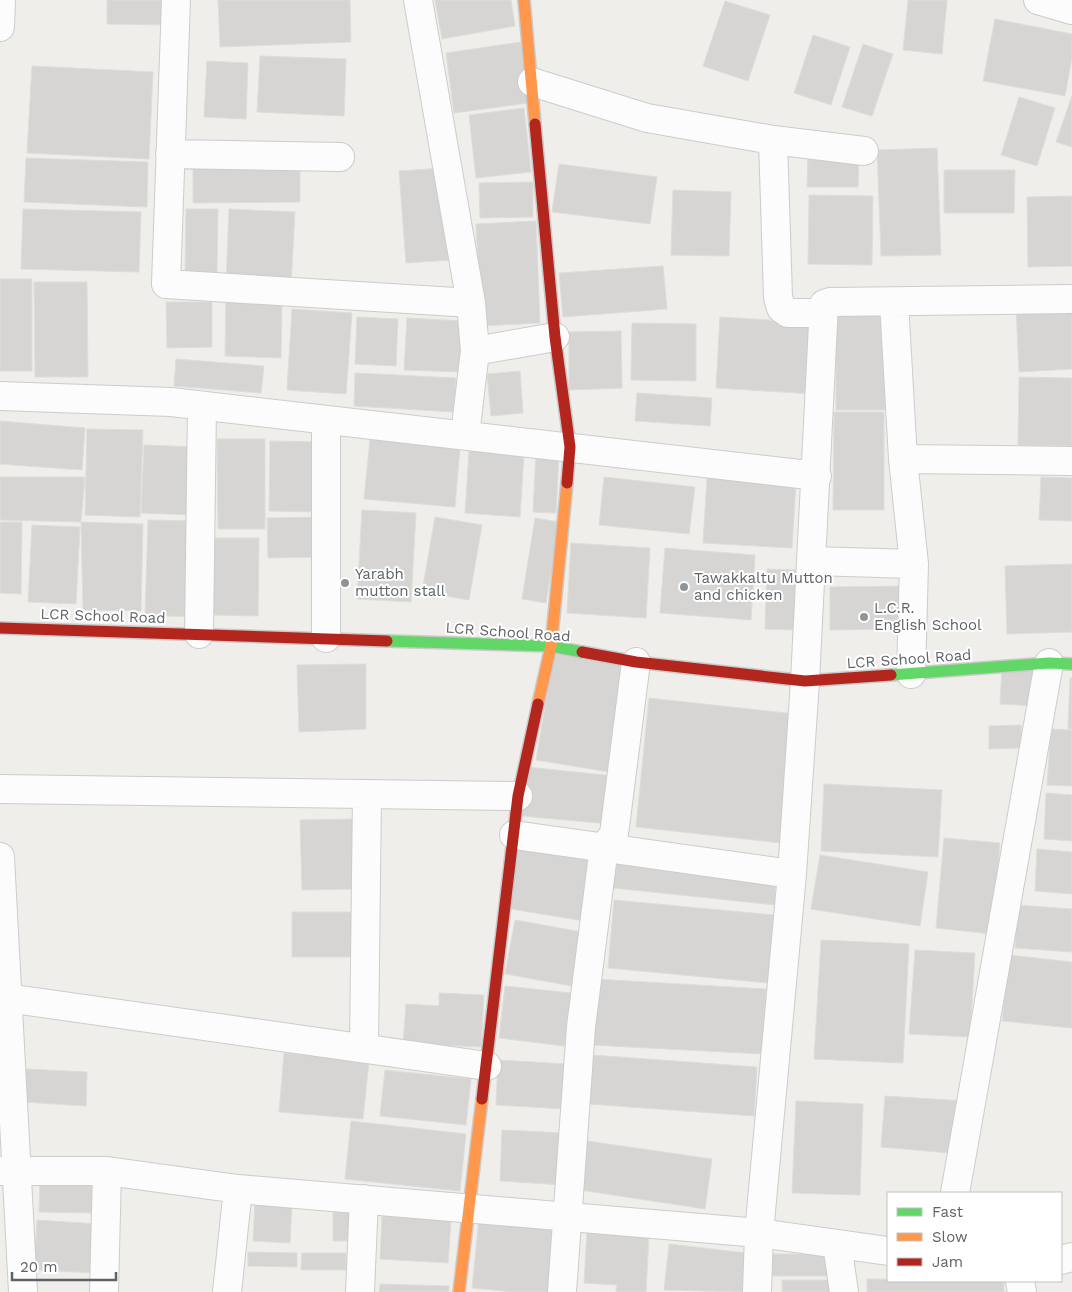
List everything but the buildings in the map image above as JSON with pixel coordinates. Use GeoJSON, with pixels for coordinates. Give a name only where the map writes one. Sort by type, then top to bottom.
{"type":"FeatureCollection","features":[{"type":"Feature","properties":{"kind":"street"},"geometry":{"type":"LineString","coordinates":[[0,27],[1,0]]}},
{"type":"Feature","properties":{"kind":"street"},"geometry":{"type":"LineString","coordinates":[[176,0],[166,284],[471,303]]}},
{"type":"Feature","properties":{"kind":"street"},"geometry":{"type":"LineString","coordinates":[[418,0],[471,303],[475,351],[465,435]]}},
{"type":"Feature","properties":{"kind":"street"},"geometry":{"type":"LineString","coordinates":[[459,1292],[518,796],[551,646],[570,447],[555,337],[524,0]]}},
{"type":"Feature","properties":{"kind":"street"},"geometry":{"type":"LineString","coordinates":[[1038,0],[1072,10]]}},
{"type":"Feature","properties":{"kind":"street"},"geometry":{"type":"LineString","coordinates":[[532,82],[646,118],[773,140],[864,151]]}},
{"type":"Feature","properties":{"kind":"street"},"geometry":{"type":"LineString","coordinates":[[773,140],[778,297],[780,308],[788,313],[823,313]]}},
{"type":"Feature","properties":{"kind":"street"},"geometry":{"type":"LineString","coordinates":[[170,154],[340,156]]}},
{"type":"Feature","properties":{"kind":"street"},"geometry":{"type":"LineString","coordinates":[[757,1292],[759,1233],[792,874],[817,476],[824,304],[830,302],[1072,300]]}},
{"type":"Feature","properties":{"kind":"street"},"geometry":{"type":"LineString","coordinates":[[894,302],[903,459],[914,564],[911,674]]}},
{"type":"Feature","properties":{"kind":"street"},"geometry":{"type":"LineString","coordinates":[[475,351],[555,337]]}},
{"type":"Feature","properties":{"kind":"street"},"geometry":{"type":"LineString","coordinates":[[0,396],[171,402],[817,476]]}},
{"type":"Feature","properties":{"kind":"street"},"geometry":{"type":"LineString","coordinates":[[199,634],[202,406]]}},
{"type":"Feature","properties":{"kind":"street"},"geometry":{"type":"LineString","coordinates":[[326,420],[326,638]]}},
{"type":"Feature","properties":{"kind":"street"},"geometry":{"type":"LineString","coordinates":[[903,459],[1072,461]]}},
{"type":"Feature","properties":{"kind":"street"},"geometry":{"type":"LineString","coordinates":[[812,561],[914,564]]}},
{"type":"Feature","properties":{"kind":"street","name":"LCR School Road"},"geometry":{"type":"LineString","coordinates":[[0,628],[551,646],[636,662],[805,681],[1060,663]]}},
{"type":"Feature","properties":{"kind":"street"},"geometry":{"type":"LineString","coordinates":[[562,1292],[581,1027],[604,848],[614,834],[636,662]]}},
{"type":"Feature","properties":{"kind":"street"},"geometry":{"type":"LineString","coordinates":[[955,1192],[1060,663]]}},
{"type":"Feature","properties":{"kind":"street"},"geometry":{"type":"LineString","coordinates":[[0,790],[518,796]]}},
{"type":"Feature","properties":{"kind":"street"},"geometry":{"type":"LineString","coordinates":[[364,1048],[367,794]]}},
{"type":"Feature","properties":{"kind":"street"},"geometry":{"type":"LineString","coordinates":[[514,835],[792,874]]}},
{"type":"Feature","properties":{"kind":"street"},"geometry":{"type":"LineString","coordinates":[[0,857],[8,1170],[15,1276]]}},
{"type":"Feature","properties":{"kind":"street"},"geometry":{"type":"LineString","coordinates":[[4,997],[487,1066]]}},
{"type":"Feature","properties":{"kind":"street"},"geometry":{"type":"LineString","coordinates":[[8,1170],[106,1171],[238,1189],[759,1233],[887,1251]]}},
{"type":"Feature","properties":{"kind":"street"},"geometry":{"type":"LineString","coordinates":[[104,1292],[106,1171]]}},
{"type":"Feature","properties":{"kind":"street"},"geometry":{"type":"LineString","coordinates":[[227,1292],[238,1189]]}},
{"type":"Feature","properties":{"kind":"street"},"geometry":{"type":"LineString","coordinates":[[360,1292],[364,1199]]}},
{"type":"Feature","properties":{"kind":"street"},"geometry":{"type":"LineString","coordinates":[[837,1244],[844,1292]]}},
{"type":"Feature","properties":{"kind":"traffic: fast"},"geometry":{"type":"LineString","coordinates":[[387,641],[551,646],[582,652]]}},
{"type":"Feature","properties":{"kind":"traffic: fast"},"geometry":{"type":"LineString","coordinates":[[891,675],[1049,663],[1072,664]]}},
{"type":"Feature","properties":{"kind":"traffic: slow"},"geometry":{"type":"LineString","coordinates":[[524,0],[535,124]]}},
{"type":"Feature","properties":{"kind":"traffic: slow"},"geometry":{"type":"LineString","coordinates":[[538,704],[551,646],[567,483]]}},
{"type":"Feature","properties":{"kind":"traffic: slow"},"geometry":{"type":"LineString","coordinates":[[459,1292],[482,1099]]}},
{"type":"Feature","properties":{"kind":"traffic: jam"},"geometry":{"type":"LineString","coordinates":[[535,124],[555,337],[570,447],[567,483]]}},
{"type":"Feature","properties":{"kind":"traffic: jam"},"geometry":{"type":"LineString","coordinates":[[0,628],[387,641]]}},
{"type":"Feature","properties":{"kind":"traffic: jam"},"geometry":{"type":"LineString","coordinates":[[582,652],[636,662],[805,681],[891,675]]}},
{"type":"Feature","properties":{"kind":"traffic: jam"},"geometry":{"type":"LineString","coordinates":[[482,1099],[518,796],[538,704]]}},
{"type":"Feature","properties":{"kind":"place","name":"Yarabh mutton stall"},"geometry":{"type":"Point","coordinates":[345,583]}},
{"type":"Feature","properties":{"kind":"place","name":"Tawakkaltu Mutton and chicken"},"geometry":{"type":"Point","coordinates":[684,587]}},
{"type":"Feature","properties":{"kind":"place","name":"L.C.R. English School"},"geometry":{"type":"Point","coordinates":[864,617]}}]}
